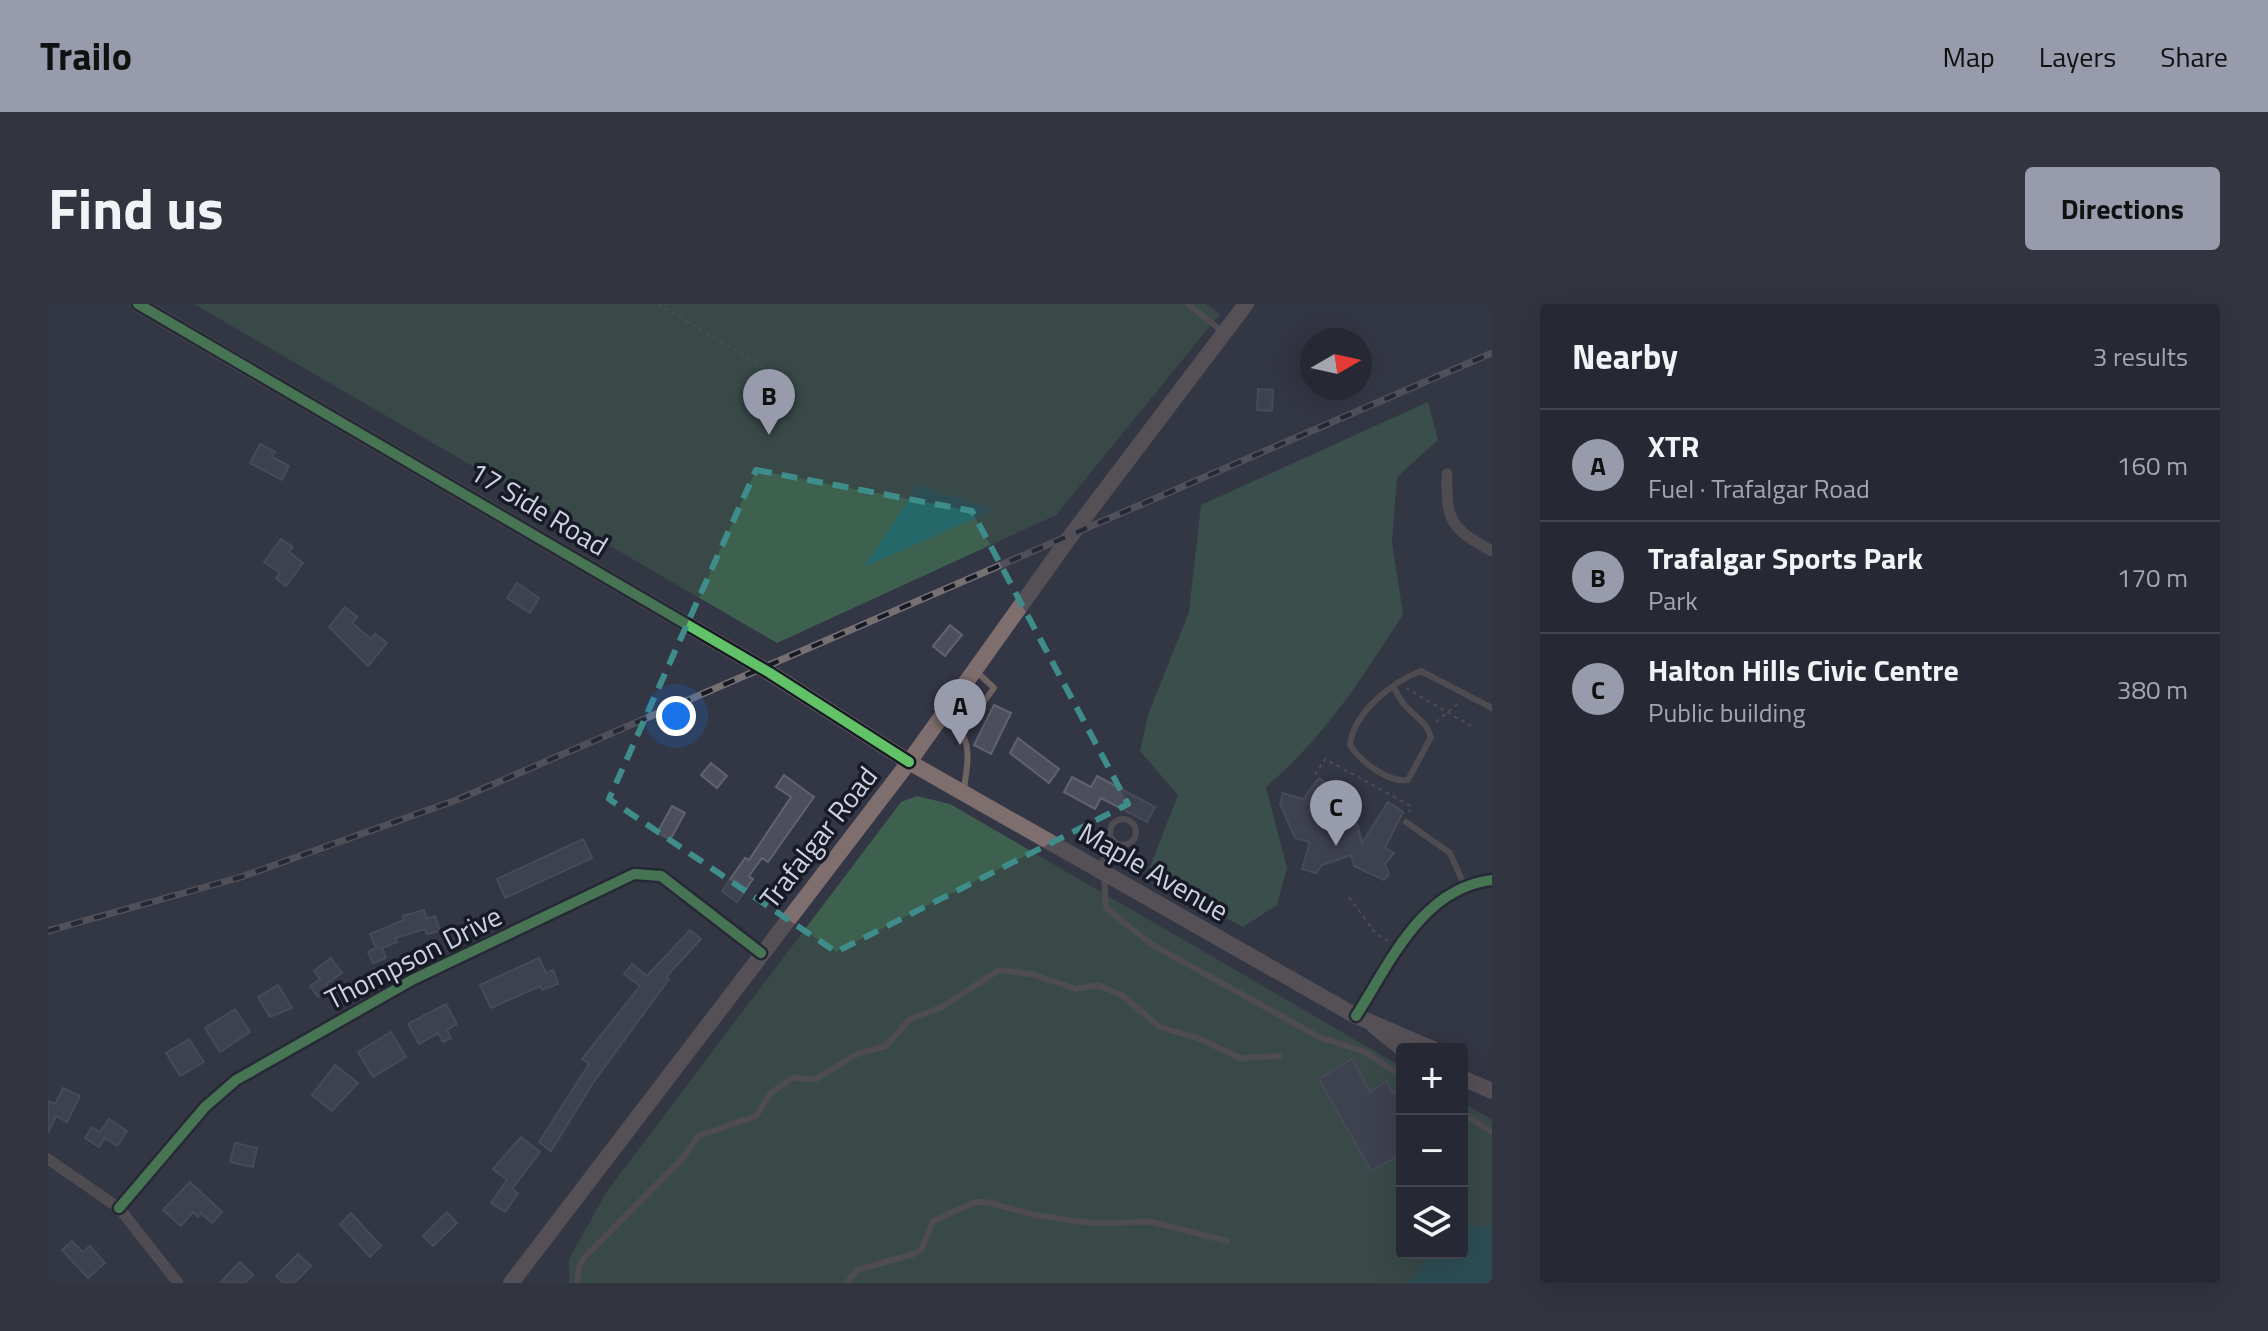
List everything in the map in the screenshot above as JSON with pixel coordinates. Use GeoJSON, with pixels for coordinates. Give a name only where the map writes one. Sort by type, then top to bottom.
{"type":"FeatureCollection","features":[{"type":"Feature","properties":{"kind":"main road","name":"Trafalgar Road"},"geometry":{"type":"LineString","coordinates":[[511,1283],[909,762],[1072,534],[1246,304]]}},
{"type":"Feature","properties":{"kind":"main road","name":"17 Side Road"},"geometry":{"type":"LineString","coordinates":[[143,305],[770,673],[909,762]]}},
{"type":"Feature","properties":{"kind":"main road","name":"Maple Avenue"},"geometry":{"type":"LineString","coordinates":[[909,762],[1356,1016],[1421,1043]]}},
{"type":"Feature","properties":{"kind":"main road","name":"Maple Avenue"},"geometry":{"type":"LineString","coordinates":[[1373,1024],[1396,1043]]}},
{"type":"Feature","properties":{"kind":"street"},"geometry":{"type":"LineString","coordinates":[[1447,474],[1451,521],[1460,534],[1492,551]]}},
{"type":"Feature","properties":{"kind":"street","name":"Thompson Drive"},"geometry":{"type":"LineString","coordinates":[[119,1208],[205,1107],[236,1080],[412,980],[634,874],[661,876],[761,953]]}},
{"type":"Feature","properties":{"kind":"street"},"geometry":{"type":"LineString","coordinates":[[1356,1016],[1424,915],[1447,895],[1492,880]]}},
{"type":"Feature","properties":{"kind":"street"},"geometry":{"type":"LineString","coordinates":[[48,1159],[119,1208],[178,1283]]}},
{"type":"Feature","properties":{"kind":"lane"},"geometry":{"type":"LineString","coordinates":[[1188,304],[1224,333]]}},
{"type":"Feature","properties":{"kind":"lane"},"geometry":{"type":"LineString","coordinates":[[963,730],[995,685],[975,670]]}},
{"type":"Feature","properties":{"kind":"lane"},"geometry":{"type":"LineString","coordinates":[[1396,685],[1400,703],[1429,729],[1431,737],[1408,780],[1399,781],[1359,759],[1350,745],[1360,717],[1396,685],[1421,671],[1492,708]]}},
{"type":"Feature","properties":{"kind":"lane"},"geometry":{"type":"LineString","coordinates":[[944,712],[963,730],[969,754],[963,793]]}},
{"type":"Feature","properties":{"kind":"lane"},"geometry":{"type":"LineString","coordinates":[[1115,842],[1126,845],[1133,840],[1136,831],[1132,823],[1124,819],[1115,821],[1110,829],[1115,842],[1101,871],[1106,908],[1151,944],[1319,1037],[1365,1052],[1396,1072]]}},
{"type":"Feature","properties":{"kind":"lane"},"geometry":{"type":"LineString","coordinates":[[1406,822],[1450,853],[1465,887]]}},
{"type":"Feature","properties":{"kind":"lane"},"geometry":{"type":"LineString","coordinates":[[577,1283],[579,1266],[585,1257],[683,1158],[698,1136],[756,1116],[770,1094],[792,1078],[816,1079],[857,1054],[886,1046],[909,1020],[942,1007],[999,970],[1031,974],[1076,989],[1098,985],[1122,995],[1160,1027],[1200,1039],[1240,1058],[1279,1056]]}},
{"type":"Feature","properties":{"kind":"lane"},"geometry":{"type":"LineString","coordinates":[[1465,1115],[1492,1132]]}},
{"type":"Feature","properties":{"kind":"lane"},"geometry":{"type":"LineString","coordinates":[[847,1283],[857,1270],[921,1250],[933,1221],[975,1202],[1090,1223],[1152,1222],[1227,1241]]}},
{"type":"Feature","properties":{"kind":"path"},"geometry":{"type":"LineString","coordinates":[[658,304],[785,380]]}},
{"type":"Feature","properties":{"kind":"path"},"geometry":{"type":"LineString","coordinates":[[1396,685],[1471,726]]}},
{"type":"Feature","properties":{"kind":"path"},"geometry":{"type":"LineString","coordinates":[[1429,729],[1459,705],[1465,693]]}},
{"type":"Feature","properties":{"kind":"path"},"geometry":{"type":"LineString","coordinates":[[1315,775],[1325,759],[1411,806],[1406,822]]}},
{"type":"Feature","properties":{"kind":"path"},"geometry":{"type":"LineString","coordinates":[[1349,897],[1376,934],[1399,948]]}},
{"type":"Feature","properties":{"kind":"highlighted area"},"geometry":{"type":"Polygon","coordinates":[[[756,470],[972,511],[1128,804],[836,952],[609,799],[756,470]]]}},
{"type":"Feature","properties":{"kind":"shaded area"},"geometry":{"type":"Polygon","coordinates":[[[194,304],[1206,304],[1220,314],[1056,515],[777,643],[194,304]]]}},
{"type":"Feature","properties":{"kind":"shaded area"},"geometry":{"type":"Polygon","coordinates":[[[1428,402],[1438,440],[1397,477],[1392,542],[1403,614],[1325,727],[1266,787],[1287,868],[1277,905],[1243,927],[1146,877],[1178,795],[1140,751],[1148,715],[1189,612],[1201,505],[1428,402]]]}},
{"type":"Feature","properties":{"kind":"shaded area"},"geometry":{"type":"Polygon","coordinates":[[[918,485],[994,510],[864,567],[918,485]]]}},
{"type":"Feature","properties":{"kind":"shaded area"},"geometry":{"type":"Polygon","coordinates":[[[917,796],[950,804],[1396,1064],[1396,1259],[1468,1259],[1468,1106],[1492,1120],[1492,1283],[569,1283],[569,1259],[607,1191],[901,802],[917,796]]]}},
{"type":"Feature","properties":{"kind":"shaded area"},"geometry":{"type":"Polygon","coordinates":[[[1468,1226],[1492,1227],[1492,1283],[1409,1283],[1428,1259],[1468,1259],[1468,1226]]]}},
{"type":"Feature","properties":{"kind":"building"},"geometry":{"type":"Polygon","coordinates":[[[1258,389],[1273,390],[1272,411],[1257,410],[1258,389]]]}},
{"type":"Feature","properties":{"kind":"building"},"geometry":{"type":"Polygon","coordinates":[[[260,444],[275,452],[272,457],[289,466],[282,480],[250,463],[260,444]]]}},
{"type":"Feature","properties":{"kind":"building"},"geometry":{"type":"Polygon","coordinates":[[[281,539],[293,547],[289,552],[303,563],[286,586],[276,578],[280,573],[264,562],[281,539]]]}},
{"type":"Feature","properties":{"kind":"building"},"geometry":{"type":"Polygon","coordinates":[[[517,583],[539,598],[530,613],[507,598],[517,583]]]}},
{"type":"Feature","properties":{"kind":"building"},"geometry":{"type":"Polygon","coordinates":[[[345,607],[357,617],[352,623],[371,639],[375,634],[387,643],[368,666],[329,627],[345,607]]]}},
{"type":"Feature","properties":{"kind":"building"},"geometry":{"type":"Polygon","coordinates":[[[950,625],[962,635],[945,656],[933,646],[950,625]]]}},
{"type":"Feature","properties":{"kind":"building"},"geometry":{"type":"Polygon","coordinates":[[[994,705],[1011,713],[991,754],[974,745],[994,705]]]}},
{"type":"Feature","properties":{"kind":"building"},"geometry":{"type":"Polygon","coordinates":[[[1018,738],[1059,769],[1049,783],[1010,753],[1018,738]]]}},
{"type":"Feature","properties":{"kind":"building"},"geometry":{"type":"Polygon","coordinates":[[[711,763],[727,776],[717,788],[701,775],[711,763]]]}},
{"type":"Feature","properties":{"kind":"building"},"geometry":{"type":"Polygon","coordinates":[[[784,775],[814,797],[768,862],[762,858],[749,876],[753,879],[737,902],[722,891],[745,858],[749,860],[791,797],[776,787],[784,775]]]}},
{"type":"Feature","properties":{"kind":"building"},"geometry":{"type":"Polygon","coordinates":[[[1097,776],[1155,807],[1147,822],[1101,798],[1095,809],[1064,792],[1072,777],[1091,787],[1097,776]]]}},
{"type":"Feature","properties":{"kind":"building"},"geometry":{"type":"Polygon","coordinates":[[[1319,778],[1342,793],[1333,809],[1357,823],[1362,843],[1388,802],[1403,812],[1385,848],[1394,853],[1385,864],[1389,874],[1384,880],[1354,866],[1351,855],[1322,865],[1316,873],[1302,869],[1310,842],[1295,838],[1280,804],[1283,793],[1303,799],[1319,778]]]}},
{"type":"Feature","properties":{"kind":"building"},"geometry":{"type":"Polygon","coordinates":[[[672,806],[685,813],[670,840],[657,833],[672,806]]]}},
{"type":"Feature","properties":{"kind":"building"},"geometry":{"type":"Polygon","coordinates":[[[583,839],[592,858],[505,898],[497,879],[583,839]]]}},
{"type":"Feature","properties":{"kind":"building"},"geometry":{"type":"Polygon","coordinates":[[[424,910],[427,919],[435,916],[440,931],[427,934],[425,929],[395,938],[397,942],[382,948],[386,958],[373,963],[368,952],[376,948],[370,934],[404,920],[403,916],[424,910]]]}},
{"type":"Feature","properties":{"kind":"building"},"geometry":{"type":"Polygon","coordinates":[[[690,930],[701,939],[666,977],[669,979],[593,1083],[551,1151],[539,1142],[589,1064],[582,1059],[640,986],[624,974],[632,964],[647,976],[690,930]]]}},
{"type":"Feature","properties":{"kind":"building"},"geometry":{"type":"Polygon","coordinates":[[[331,958],[342,973],[326,984],[329,989],[318,997],[310,986],[320,979],[314,971],[331,958]]]}},
{"type":"Feature","properties":{"kind":"building"},"geometry":{"type":"Polygon","coordinates":[[[539,958],[546,973],[553,970],[558,984],[542,990],[540,986],[491,1008],[480,985],[539,958]]]}},
{"type":"Feature","properties":{"kind":"building"},"geometry":{"type":"Polygon","coordinates":[[[278,985],[292,1008],[270,1017],[258,997],[278,985]]]}},
{"type":"Feature","properties":{"kind":"building"},"geometry":{"type":"Polygon","coordinates":[[[446,1004],[457,1024],[447,1030],[451,1038],[443,1042],[438,1033],[419,1044],[408,1024],[446,1004]]]}},
{"type":"Feature","properties":{"kind":"building"},"geometry":{"type":"Polygon","coordinates":[[[235,1009],[250,1032],[220,1052],[205,1028],[235,1009]]]}},
{"type":"Feature","properties":{"kind":"building"},"geometry":{"type":"Polygon","coordinates":[[[391,1032],[406,1057],[373,1077],[358,1052],[391,1032]]]}},
{"type":"Feature","properties":{"kind":"building"},"geometry":{"type":"Polygon","coordinates":[[[189,1039],[204,1062],[180,1076],[166,1053],[189,1039]]]}},
{"type":"Feature","properties":{"kind":"building"},"geometry":{"type":"Polygon","coordinates":[[[1352,1059],[1370,1092],[1387,1081],[1393,1094],[1396,1092],[1396,1157],[1371,1171],[1319,1079],[1352,1059]]]}},
{"type":"Feature","properties":{"kind":"building"},"geometry":{"type":"Polygon","coordinates":[[[335,1065],[358,1083],[332,1111],[312,1095],[335,1065]]]}},
{"type":"Feature","properties":{"kind":"building"},"geometry":{"type":"Polygon","coordinates":[[[63,1088],[80,1096],[67,1122],[56,1116],[48,1133],[48,1101],[55,1104],[63,1088]]]}},
{"type":"Feature","properties":{"kind":"building"},"geometry":{"type":"Polygon","coordinates":[[[109,1119],[127,1131],[117,1146],[105,1138],[99,1147],[85,1138],[92,1127],[100,1132],[109,1119]]]}},
{"type":"Feature","properties":{"kind":"building"},"geometry":{"type":"Polygon","coordinates":[[[521,1137],[540,1152],[512,1189],[518,1193],[505,1212],[491,1203],[507,1180],[493,1169],[521,1137]]]}},
{"type":"Feature","properties":{"kind":"building"},"geometry":{"type":"Polygon","coordinates":[[[235,1143],[257,1148],[253,1167],[230,1162],[235,1143]]]}},
{"type":"Feature","properties":{"kind":"building"},"geometry":{"type":"Polygon","coordinates":[[[190,1182],[222,1212],[212,1223],[201,1213],[198,1217],[193,1212],[181,1226],[163,1210],[190,1182]]]}},
{"type":"Feature","properties":{"kind":"building"},"geometry":{"type":"Polygon","coordinates":[[[447,1212],[457,1223],[433,1246],[423,1236],[447,1212]]]}},
{"type":"Feature","properties":{"kind":"building"},"geometry":{"type":"Polygon","coordinates":[[[351,1213],[381,1246],[370,1257],[340,1224],[351,1213]]]}},
{"type":"Feature","properties":{"kind":"building"},"geometry":{"type":"Polygon","coordinates":[[[72,1241],[83,1252],[90,1246],[105,1263],[88,1278],[62,1250],[72,1241]]]}},
{"type":"Feature","properties":{"kind":"building"},"geometry":{"type":"Polygon","coordinates":[[[298,1254],[311,1266],[294,1283],[283,1283],[276,1276],[298,1254]]]}},
{"type":"Feature","properties":{"kind":"building"},"geometry":{"type":"Polygon","coordinates":[[[240,1262],[253,1275],[245,1283],[220,1283],[240,1262]]]}},
{"type":"Feature","properties":{"kind":"railway"},"geometry":{"type":"LineString","coordinates":[[48,931],[241,877],[459,799],[1492,353]]}},
{"type":"Feature","properties":{"kind":"cycle path"},"geometry":{"type":"LineString","coordinates":[[138,304],[770,673],[909,762]]}},
{"type":"Feature","properties":{"kind":"cycle path"},"geometry":{"type":"LineString","coordinates":[[119,1208],[205,1107],[236,1080],[412,980],[634,874],[661,876],[761,953]]}},
{"type":"Feature","properties":{"kind":"cycle path"},"geometry":{"type":"LineString","coordinates":[[1356,1016],[1410,931],[1427,913],[1446,897],[1467,886],[1492,880]]}},
{"type":"Feature","properties":{"kind":"place","name":"Trafalgar Sports Park"},"geometry":{"type":"Point","coordinates":[769,435]}},
{"type":"Feature","properties":{"kind":"place","name":"XTR"},"geometry":{"type":"Point","coordinates":[960,745]}},
{"type":"Feature","properties":{"kind":"place","name":"Halton Hills Civic Centre"},"geometry":{"type":"Point","coordinates":[1336,846]}}]}
